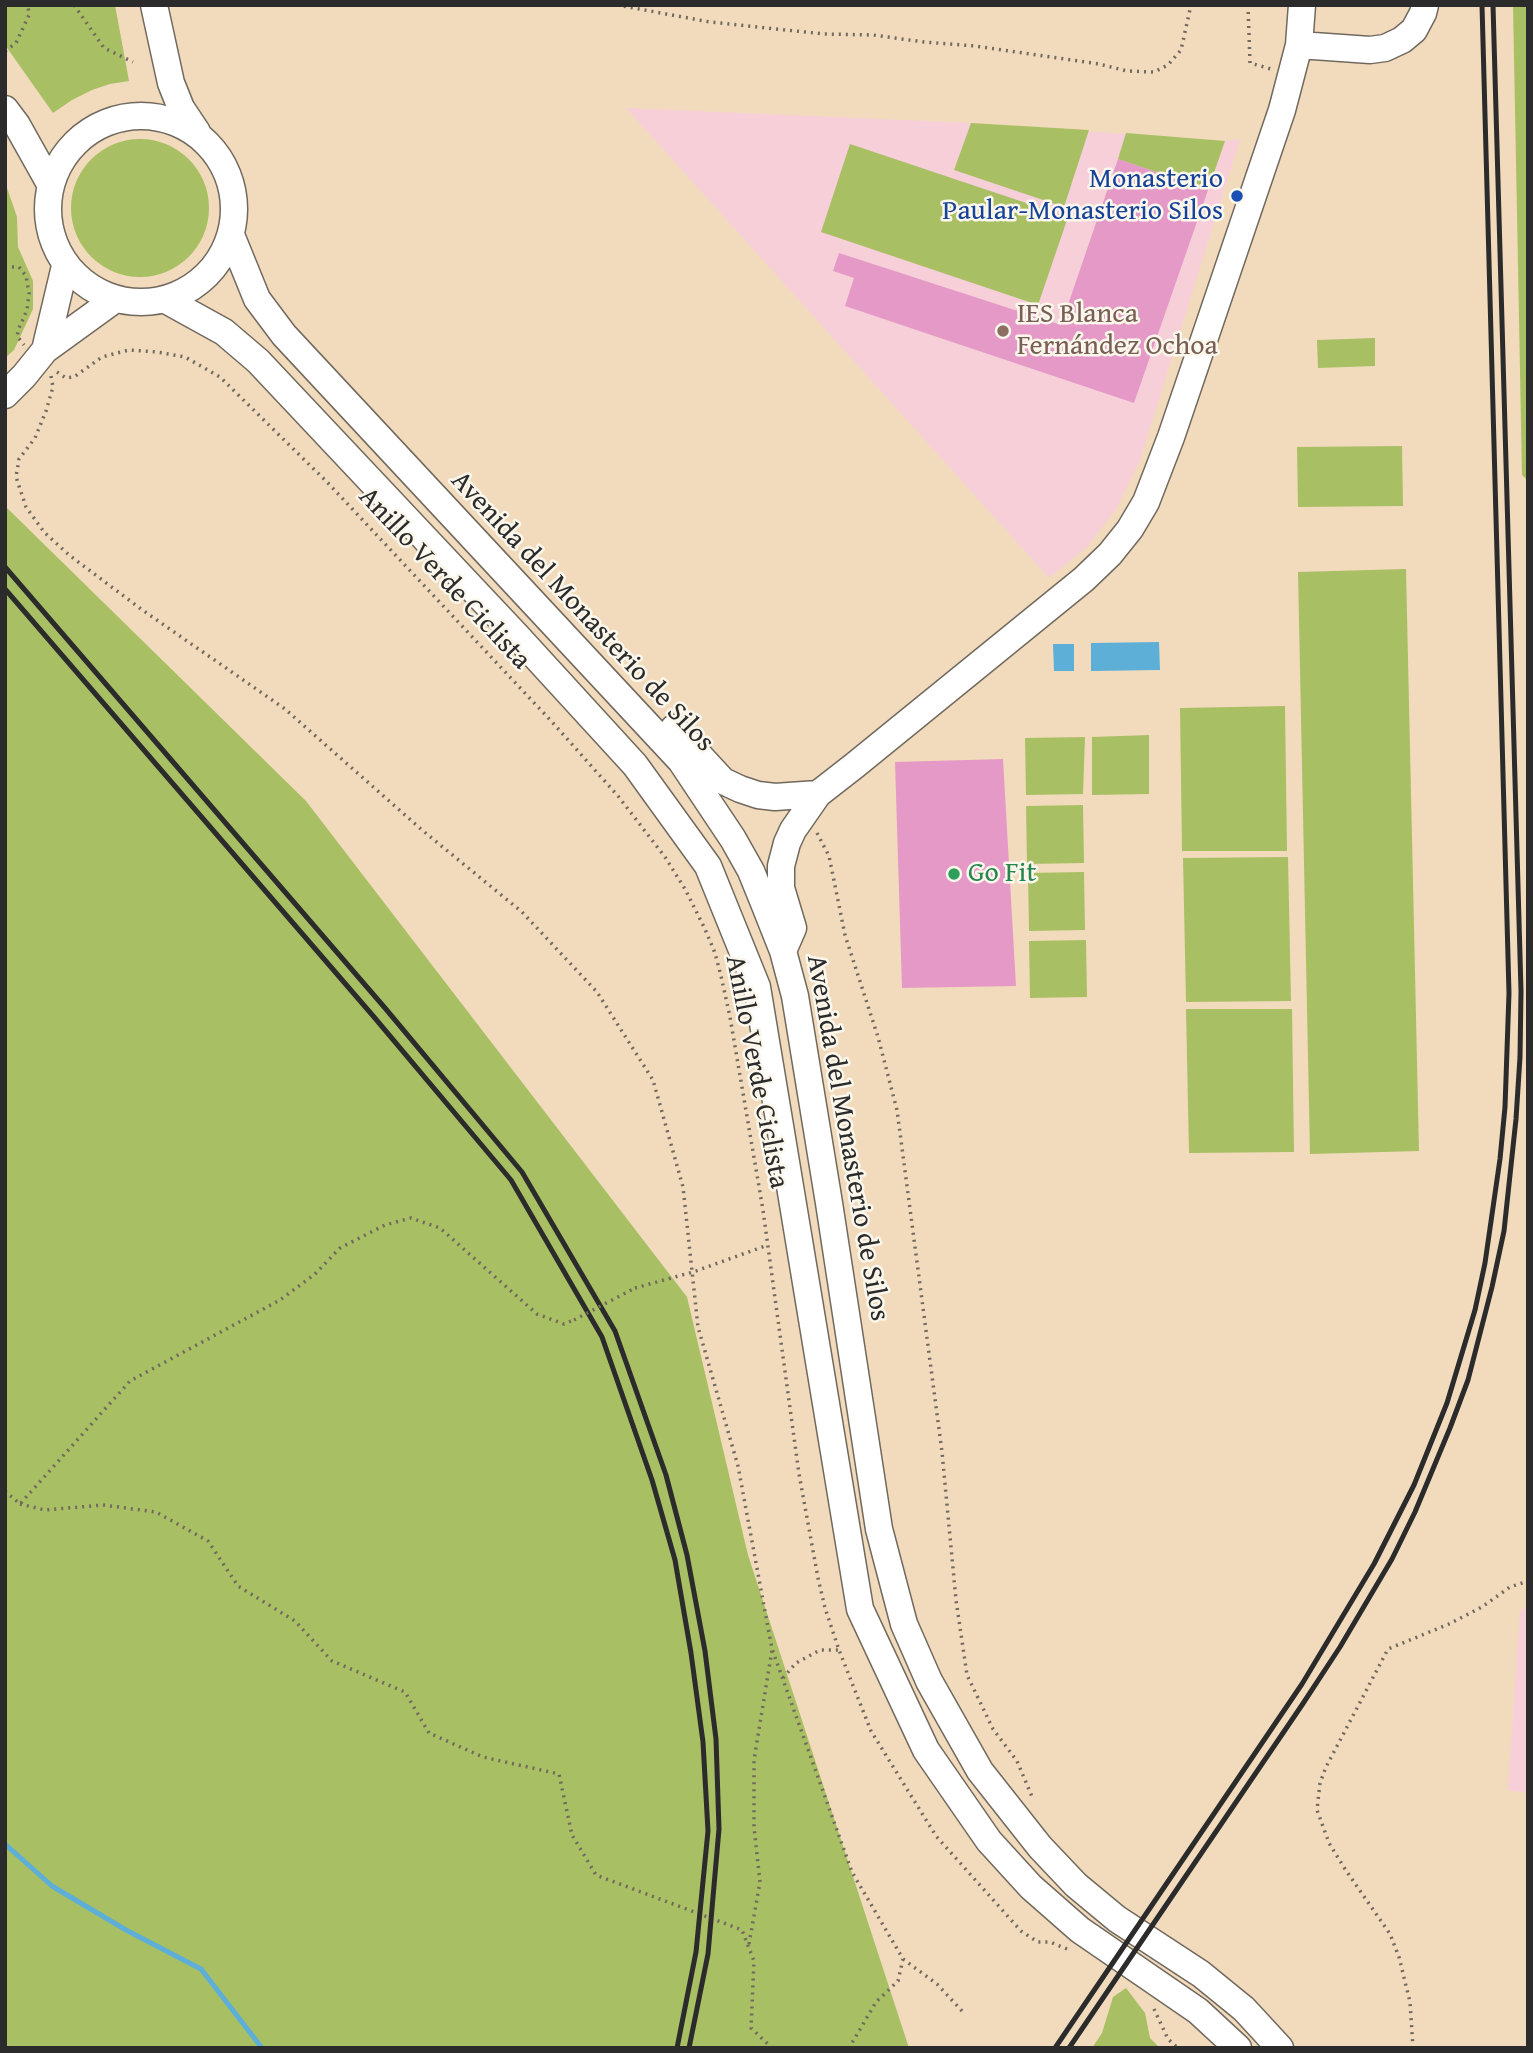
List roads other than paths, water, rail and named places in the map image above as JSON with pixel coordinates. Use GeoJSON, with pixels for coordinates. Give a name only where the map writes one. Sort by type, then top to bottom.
{"type":"FeatureCollection","features":[{"type":"Feature","properties":{"kind":"street"},"geometry":{"type":"LineString","coordinates":[[154,5],[172,83],[181,108],[197,134]]}},
{"type":"Feature","properties":{"kind":"street"},"geometry":{"type":"LineString","coordinates":[[783,951],[793,928],[781,888],[781,866],[793,830],[818,794],[1083,579],[1110,554],[1130,529],[1146,502],[1165,454],[1293,75],[1299,45],[1302,5]]}},
{"type":"Feature","properties":{"kind":"street"},"geometry":{"type":"LineString","coordinates":[[1299,45],[1370,50],[1385,48],[1402,40],[1414,30],[1425,5]]}},
{"type":"Feature","properties":{"kind":"street"},"geometry":{"type":"LineString","coordinates":[[5,109],[50,184]]}},
{"type":"Feature","properties":{"kind":"street"},"geometry":{"type":"LineString","coordinates":[[147,115],[178,122],[197,134],[214,150],[226,169],[233,190],[235,213],[231,235],[217,264],[195,286],[166,300],[131,303],[114,300],[87,287],[65,266],[49,227],[47,205],[50,184],[64,155],[87,133],[115,118],[147,115]]}},
{"type":"Feature","properties":{"kind":"street","name":"Avenida del Monasterio de Silos"},"geometry":{"type":"LineString","coordinates":[[231,235],[257,299],[284,335],[681,761],[733,839],[751,871],[783,951],[795,996],[879,1529],[904,1624],[929,1681],[980,1771],[1040,1847],[1076,1885],[1117,1919],[1212,1983],[1244,2009],[1280,2048]]}},
{"type":"Feature","properties":{"kind":"street"},"geometry":{"type":"LineString","coordinates":[[44,358],[65,266]]}},
{"type":"Feature","properties":{"kind":"street"},"geometry":{"type":"LineString","coordinates":[[5,395],[44,358],[114,300]]}},
{"type":"Feature","properties":{"kind":"street"},"geometry":{"type":"LineString","coordinates":[[166,300],[224,332],[258,361],[635,765],[708,866],[757,987],[860,1609],[926,1751],[989,1841],[1031,1887],[1080,1930],[1198,2011],[1238,2048]]}},
{"type":"Feature","properties":{"kind":"street"},"geometry":{"type":"LineString","coordinates":[[618,694],[650,706],[723,781],[758,795],[775,797],[818,794]]}},
{"type":"Feature","properties":{"kind":"water"},"geometry":{"type":"Polygon","coordinates":[[[1159,642],[1160,670],[1091,671],[1091,643],[1159,642]]]}},
{"type":"Feature","properties":{"kind":"water"},"geometry":{"type":"Polygon","coordinates":[[[1053,644],[1074,644],[1074,671],[1054,671],[1053,644]]]}},
{"type":"Feature","properties":{"kind":"waterway"},"geometry":{"type":"LineString","coordinates":[[5,1844],[52,1886],[126,1930],[201,1969],[262,2048]]}},
{"type":"Feature","properties":{"kind":"railway"},"geometry":{"type":"LineString","coordinates":[[1055,2048],[1302,1684],[1374,1564],[1414,1485],[1447,1403],[1475,1310],[1485,1263],[1505,1107],[1509,993],[1482,5]]}},
{"type":"Feature","properties":{"kind":"railway"},"geometry":{"type":"LineString","coordinates":[[1069,2048],[1302,1705],[1392,1559],[1415,1512],[1468,1380],[1504,1231],[1516,1119],[1521,991],[1493,5]]}},
{"type":"Feature","properties":{"kind":"railway"},"geometry":{"type":"LineString","coordinates":[[5,567],[385,1008],[522,1172],[615,1331],[666,1475],[687,1555],[705,1651],[716,1739],[719,1829],[708,1954],[689,2048]]}},
{"type":"Feature","properties":{"kind":"railway"},"geometry":{"type":"LineString","coordinates":[[5,589],[511,1180],[602,1337],[652,1480],[675,1560],[703,1742],[708,1831],[696,1952],[677,2048]]}},
{"type":"Feature","properties":{"kind":"place","name":"Monasterio Paular-Monasterio Silos"},"geometry":{"type":"Point","coordinates":[1237,196]}},
{"type":"Feature","properties":{"kind":"place","name":"IES Blanca Fernández Ochoa"},"geometry":{"type":"Point","coordinates":[1003,331]}},
{"type":"Feature","properties":{"kind":"place","name":"Go Fit"},"geometry":{"type":"Point","coordinates":[954,874]}}]}
